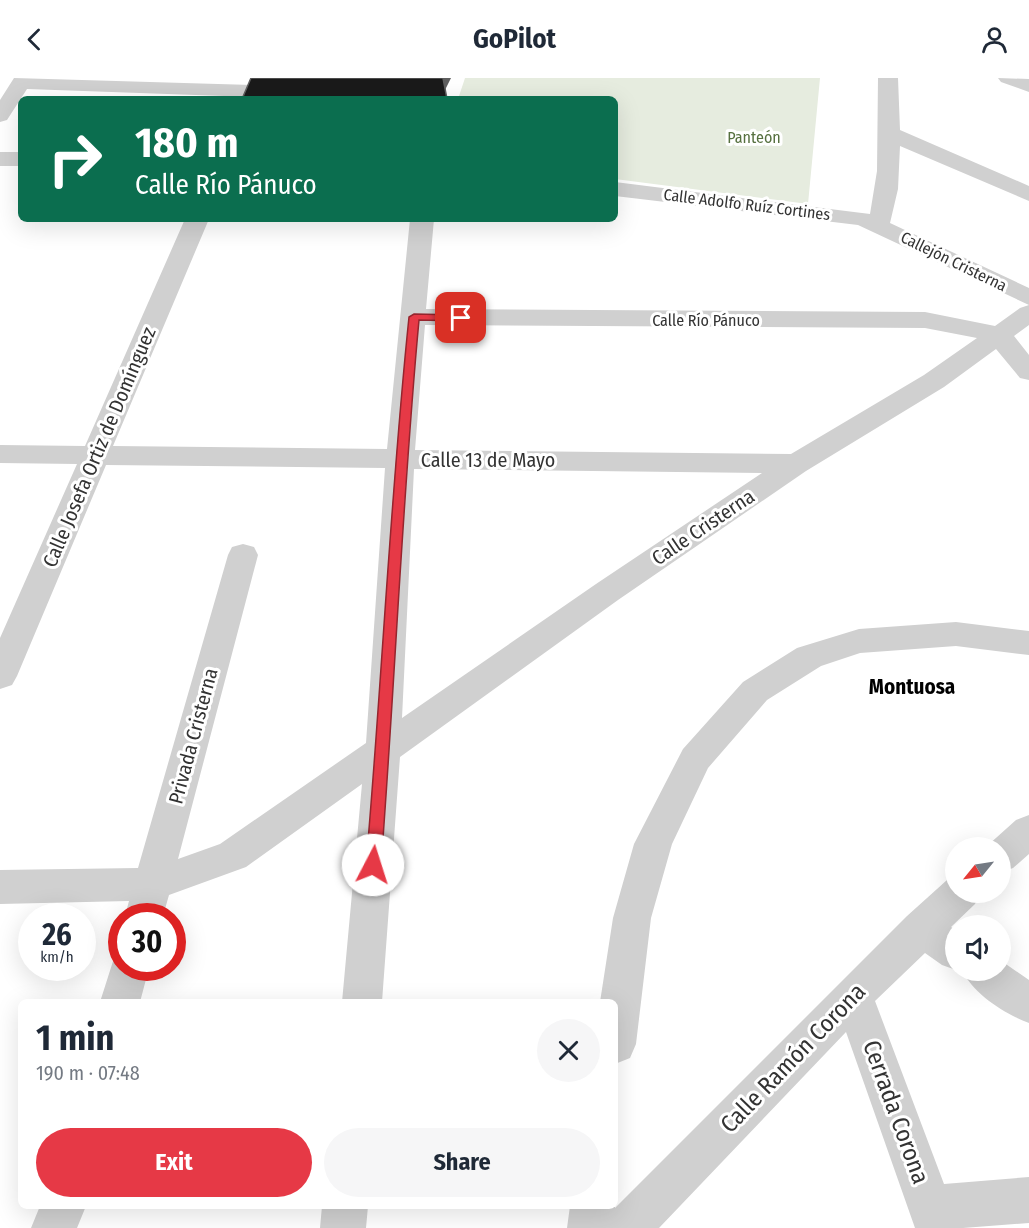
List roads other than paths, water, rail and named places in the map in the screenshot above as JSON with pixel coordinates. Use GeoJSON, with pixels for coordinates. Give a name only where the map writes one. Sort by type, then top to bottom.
{"type":"FeatureCollection","features":[{"type":"Feature","properties":{"kind":"street"},"geometry":{"type":"LineString","coordinates":[[878,225],[886,204],[889,133],[888,78]]}},
{"type":"Feature","properties":{"kind":"street"},"geometry":{"type":"LineString","coordinates":[[1008,78],[1029,86]]}},
{"type":"Feature","properties":{"kind":"street"},"geometry":{"type":"LineString","coordinates":[[0,116],[23,80],[253,89]]}},
{"type":"Feature","properties":{"kind":"street"},"geometry":{"type":"LineString","coordinates":[[889,133],[1029,194]]}},
{"type":"Feature","properties":{"kind":"street"},"geometry":{"type":"LineString","coordinates":[[0,159],[18,159]]}},
{"type":"Feature","properties":{"kind":"street","name":"Calle Adolfo Ruíz Cortines"},"geometry":{"type":"LineString","coordinates":[[618,189],[853,217],[878,225]]}},
{"type":"Feature","properties":{"kind":"street","name":"Calle Josefa Ortiz de Domínguez"},"geometry":{"type":"LineString","coordinates":[[0,676],[196,222]]}},
{"type":"Feature","properties":{"kind":"street"},"geometry":{"type":"LineString","coordinates":[[362,999],[383,751],[400,459],[422,222]]}},
{"type":"Feature","properties":{"kind":"street","name":"Callejón Cristerna"},"geometry":{"type":"LineString","coordinates":[[878,225],[1029,297]]}},
{"type":"Feature","properties":{"kind":"street","name":"Calle Cristerna"},"geometry":{"type":"LineString","coordinates":[[0,887],[148,900],[233,856],[607,592],[796,464],[934,381],[1029,313]]}},
{"type":"Feature","properties":{"kind":"street","name":"Calle Río Pánuco"},"geometry":{"type":"LineString","coordinates":[[414,317],[925,320],[998,334]]}},
{"type":"Feature","properties":{"kind":"street"},"geometry":{"type":"LineString","coordinates":[[998,334],[1029,372]]}},
{"type":"Feature","properties":{"kind":"street","name":"Calle 13 de Mayo"},"geometry":{"type":"LineString","coordinates":[[0,454],[796,464]]}},
{"type":"Feature","properties":{"kind":"street","name":"Privada Cristerna"},"geometry":{"type":"LineString","coordinates":[[148,900],[243,555]]}},
{"type":"Feature","properties":{"kind":"street"},"geometry":{"type":"LineString","coordinates":[[618,1022],[632,918],[653,844],[695,759],[755,691],[809,657],[859,641],[956,634],[1029,643]]}},
{"type":"Feature","properties":{"kind":"street"},"geometry":{"type":"LineString","coordinates":[[1011,847],[1029,831]]}},
{"type":"Feature","properties":{"kind":"street","name":"Calle Ramón Corona"},"geometry":{"type":"LineString","coordinates":[[628,1228],[853,996],[949,903]]}},
{"type":"Feature","properties":{"kind":"street"},"geometry":{"type":"LineString","coordinates":[[921,928],[945,944]]}},
{"type":"Feature","properties":{"kind":"street"},"geometry":{"type":"LineString","coordinates":[[121,999],[126,981]]}},
{"type":"Feature","properties":{"kind":"street"},"geometry":{"type":"LineString","coordinates":[[997,981],[1029,1004]]}},
{"type":"Feature","properties":{"kind":"street","name":"Cerrada Corona"},"geometry":{"type":"LineString","coordinates":[[853,996],[935,1218]]}},
{"type":"Feature","properties":{"kind":"street"},"geometry":{"type":"LineString","coordinates":[[935,1218],[1029,1200]]}},
{"type":"Feature","properties":{"kind":"street"},"geometry":{"type":"LineString","coordinates":[[54,1228],[62,1209]]}},
{"type":"Feature","properties":{"kind":"street"},"geometry":{"type":"LineString","coordinates":[[343,1228],[345,1209]]}},
{"type":"Feature","properties":{"kind":"street"},"geometry":{"type":"LineString","coordinates":[[590,1228],[593,1209]]}},
{"type":"Feature","properties":{"kind":"district","name":"Montuosa"},"geometry":{"type":"Point","coordinates":[912,687]}},
{"type":"Feature","properties":{"kind":"park label","name":"Panteón"},"geometry":{"type":"Point","coordinates":[754,137]}}]}
